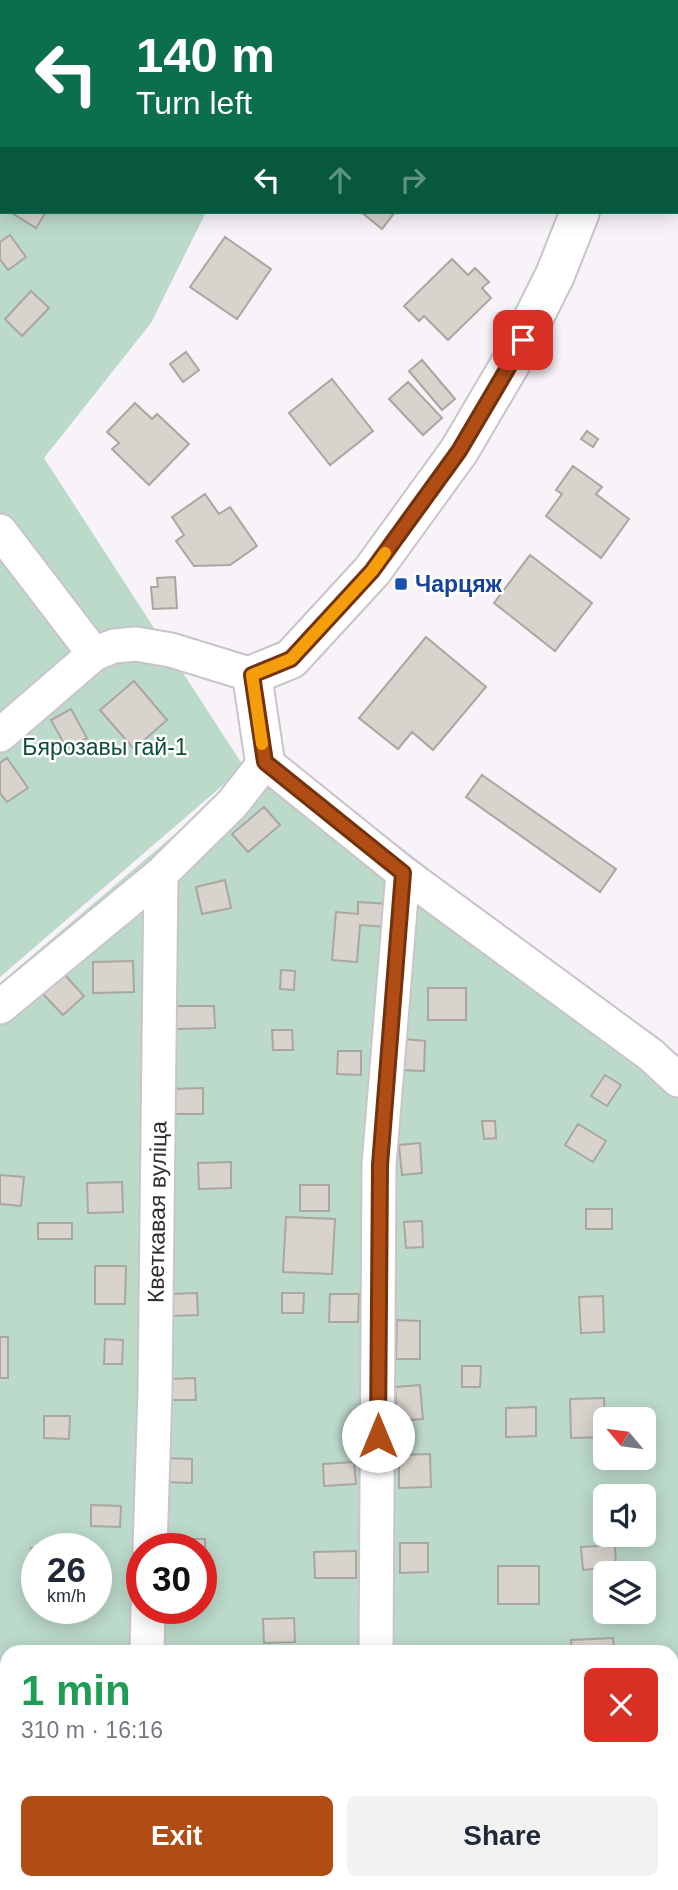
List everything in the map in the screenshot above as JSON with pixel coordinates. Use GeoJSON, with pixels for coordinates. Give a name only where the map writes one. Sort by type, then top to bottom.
{"type":"FeatureCollection","features":[{"type":"Feature","properties":{"kind":"street"},"geometry":{"type":"LineString","coordinates":[[0,735],[94,654],[114,646],[136,644],[171,650],[252,675],[291,659],[372,571],[459,451],[512,361],[555,275],[579,214]]}},
{"type":"Feature","properties":{"kind":"street"},"geometry":{"type":"LineString","coordinates":[[0,531],[94,654]]}},
{"type":"Feature","properties":{"kind":"street"},"geometry":{"type":"LineString","coordinates":[[252,675],[265,762],[403,873],[651,1055],[678,1080]]}},
{"type":"Feature","properties":{"kind":"street"},"geometry":{"type":"LineString","coordinates":[[0,1007],[161,874],[233,803],[265,762]]}},
{"type":"Feature","properties":{"kind":"street"},"geometry":{"type":"LineString","coordinates":[[376,1645],[380,1165],[403,873]]}},
{"type":"Feature","properties":{"kind":"street","name":"Кветкавая вуліца"},"geometry":{"type":"LineString","coordinates":[[151,1533],[155,1390],[161,874]]}},
{"type":"Feature","properties":{"kind":"street"},"geometry":{"type":"LineString","coordinates":[[147,1645],[148,1624]]}},
{"type":"Feature","properties":{"kind":"green space","name":"Бярозавы гай-1"},"geometry":{"type":"Polygon","coordinates":[[[0,214],[205,214],[151,323],[44,458],[244,767],[0,977],[0,214]]]}},
{"type":"Feature","properties":{"kind":"green space"},"geometry":{"type":"Polygon","coordinates":[[[274,750],[678,1063],[678,1645],[0,1645],[0,983],[274,750]]]}},
{"type":"Feature","properties":{"kind":"building"},"geometry":{"type":"Polygon","coordinates":[[[14,214],[45,214],[36,228],[14,214]]]}},
{"type":"Feature","properties":{"kind":"building"},"geometry":{"type":"Polygon","coordinates":[[[363,214],[393,214],[382,229],[363,214]]]}},
{"type":"Feature","properties":{"kind":"building"},"geometry":{"type":"Polygon","coordinates":[[[10,235],[26,257],[8,270],[0,259],[0,242],[10,235]]]}},
{"type":"Feature","properties":{"kind":"building"},"geometry":{"type":"Polygon","coordinates":[[[225,237],[271,269],[237,319],[190,287],[225,237]]]}},
{"type":"Feature","properties":{"kind":"building"},"geometry":{"type":"Polygon","coordinates":[[[452,259],[468,275],[475,268],[489,282],[482,288],[491,298],[448,340],[424,316],[419,321],[404,306],[452,259]]]}},
{"type":"Feature","properties":{"kind":"building"},"geometry":{"type":"Polygon","coordinates":[[[31,291],[49,308],[22,336],[5,319],[31,291]]]}},
{"type":"Feature","properties":{"kind":"building"},"geometry":{"type":"Polygon","coordinates":[[[186,352],[199,370],[183,382],[170,364],[186,352]]]}},
{"type":"Feature","properties":{"kind":"building"},"geometry":{"type":"Polygon","coordinates":[[[422,360],[455,399],[442,410],[409,371],[422,360]]]}},
{"type":"Feature","properties":{"kind":"building"},"geometry":{"type":"Polygon","coordinates":[[[332,379],[373,431],[330,465],[289,413],[332,379]]]}},
{"type":"Feature","properties":{"kind":"building"},"geometry":{"type":"Polygon","coordinates":[[[408,382],[442,418],[423,435],[389,399],[408,382]]]}},
{"type":"Feature","properties":{"kind":"building"},"geometry":{"type":"Polygon","coordinates":[[[135,403],[152,419],[157,414],[189,444],[149,485],[112,449],[119,443],[107,432],[135,403]]]}},
{"type":"Feature","properties":{"kind":"building"},"geometry":{"type":"Polygon","coordinates":[[[587,431],[598,439],[593,447],[581,439],[587,431]]]}},
{"type":"Feature","properties":{"kind":"building"},"geometry":{"type":"Polygon","coordinates":[[[573,466],[602,487],[596,494],[629,519],[601,558],[546,516],[562,494],[556,490],[573,466]]]}},
{"type":"Feature","properties":{"kind":"building"},"geometry":{"type":"Polygon","coordinates":[[[205,494],[219,514],[230,507],[257,546],[230,565],[194,566],[176,541],[184,535],[172,517],[205,494]]]}},
{"type":"Feature","properties":{"kind":"building"},"geometry":{"type":"Polygon","coordinates":[[[530,555],[592,603],[555,651],[494,603],[530,555]]]}},
{"type":"Feature","properties":{"kind":"building"},"geometry":{"type":"Polygon","coordinates":[[[175,577],[177,608],[153,609],[151,587],[158,587],[157,578],[175,577]]]}},
{"type":"Feature","properties":{"kind":"building"},"geometry":{"type":"Polygon","coordinates":[[[426,637],[486,687],[433,750],[412,732],[398,749],[359,718],[426,637]]]}},
{"type":"Feature","properties":{"kind":"building"},"geometry":{"type":"Polygon","coordinates":[[[134,681],[167,720],[134,749],[100,710],[134,681]]]}},
{"type":"Feature","properties":{"kind":"building"},"geometry":{"type":"Polygon","coordinates":[[[71,709],[87,738],[67,749],[51,720],[71,709]]]}},
{"type":"Feature","properties":{"kind":"building"},"geometry":{"type":"Polygon","coordinates":[[[7,758],[28,788],[7,802],[0,793],[0,763],[7,758]]]}},
{"type":"Feature","properties":{"kind":"building"},"geometry":{"type":"Polygon","coordinates":[[[482,775],[616,869],[600,892],[466,797],[482,775]]]}},
{"type":"Feature","properties":{"kind":"building"},"geometry":{"type":"Polygon","coordinates":[[[264,807],[280,825],[248,852],[232,834],[264,807]]]}},
{"type":"Feature","properties":{"kind":"building"},"geometry":{"type":"Polygon","coordinates":[[[225,880],[231,908],[202,914],[196,887],[225,880]]]}},
{"type":"Feature","properties":{"kind":"building"},"geometry":{"type":"Polygon","coordinates":[[[358,902],[389,904],[388,927],[360,925],[357,962],[332,960],[336,912],[358,914],[358,902]]]}},
{"type":"Feature","properties":{"kind":"building"},"geometry":{"type":"Polygon","coordinates":[[[133,961],[134,992],[93,993],[93,962],[133,961]]]}},
{"type":"Feature","properties":{"kind":"building"},"geometry":{"type":"Polygon","coordinates":[[[281,970],[295,971],[294,990],[280,989],[281,970]]]}},
{"type":"Feature","properties":{"kind":"building"},"geometry":{"type":"Polygon","coordinates":[[[63,973],[84,996],[63,1015],[42,993],[63,973]]]}},
{"type":"Feature","properties":{"kind":"building"},"geometry":{"type":"Polygon","coordinates":[[[428,988],[466,988],[466,1020],[428,1020],[428,988]]]}},
{"type":"Feature","properties":{"kind":"building"},"geometry":{"type":"Polygon","coordinates":[[[175,1006],[214,1006],[215,1028],[176,1029],[175,1006]]]}},
{"type":"Feature","properties":{"kind":"building"},"geometry":{"type":"Polygon","coordinates":[[[272,1030],[292,1030],[293,1050],[273,1050],[272,1030]]]}},
{"type":"Feature","properties":{"kind":"building"},"geometry":{"type":"Polygon","coordinates":[[[404,1039],[425,1041],[424,1071],[403,1070],[404,1039]]]}},
{"type":"Feature","properties":{"kind":"building"},"geometry":{"type":"Polygon","coordinates":[[[338,1051],[361,1051],[361,1075],[337,1074],[338,1051]]]}},
{"type":"Feature","properties":{"kind":"building"},"geometry":{"type":"Polygon","coordinates":[[[605,1075],[621,1085],[607,1106],[591,1096],[605,1075]]]}},
{"type":"Feature","properties":{"kind":"building"},"geometry":{"type":"Polygon","coordinates":[[[203,1088],[203,1114],[173,1114],[172,1089],[203,1088]]]}},
{"type":"Feature","properties":{"kind":"building"},"geometry":{"type":"Polygon","coordinates":[[[482,1121],[495,1121],[496,1138],[484,1139],[482,1121]]]}},
{"type":"Feature","properties":{"kind":"building"},"geometry":{"type":"Polygon","coordinates":[[[578,1124],[606,1141],[593,1162],[565,1145],[578,1124]]]}},
{"type":"Feature","properties":{"kind":"building"},"geometry":{"type":"Polygon","coordinates":[[[420,1143],[422,1173],[402,1175],[399,1145],[420,1143]]]}},
{"type":"Feature","properties":{"kind":"building"},"geometry":{"type":"Polygon","coordinates":[[[231,1162],[231,1188],[199,1189],[198,1163],[231,1162]]]}},
{"type":"Feature","properties":{"kind":"building"},"geometry":{"type":"Polygon","coordinates":[[[0,1175],[24,1177],[21,1206],[0,1204],[0,1175]]]}},
{"type":"Feature","properties":{"kind":"building"},"geometry":{"type":"Polygon","coordinates":[[[122,1182],[123,1212],[88,1213],[87,1183],[122,1182]]]}},
{"type":"Feature","properties":{"kind":"building"},"geometry":{"type":"Polygon","coordinates":[[[300,1185],[329,1185],[329,1211],[300,1211],[300,1185]]]}},
{"type":"Feature","properties":{"kind":"building"},"geometry":{"type":"Polygon","coordinates":[[[586,1209],[612,1209],[612,1229],[586,1229],[586,1209]]]}},
{"type":"Feature","properties":{"kind":"building"},"geometry":{"type":"Polygon","coordinates":[[[286,1217],[335,1219],[332,1274],[283,1272],[286,1217]]]}},
{"type":"Feature","properties":{"kind":"building"},"geometry":{"type":"Polygon","coordinates":[[[422,1221],[423,1247],[406,1248],[404,1222],[422,1221]]]}},
{"type":"Feature","properties":{"kind":"building"},"geometry":{"type":"Polygon","coordinates":[[[38,1223],[72,1223],[72,1239],[38,1239],[38,1223]]]}},
{"type":"Feature","properties":{"kind":"building"},"geometry":{"type":"Polygon","coordinates":[[[95,1266],[126,1266],[125,1304],[95,1304],[95,1266]]]}},
{"type":"Feature","properties":{"kind":"building"},"geometry":{"type":"Polygon","coordinates":[[[197,1293],[198,1315],[171,1316],[170,1294],[197,1293]]]}},
{"type":"Feature","properties":{"kind":"building"},"geometry":{"type":"Polygon","coordinates":[[[282,1293],[304,1293],[303,1313],[282,1313],[282,1293]]]}},
{"type":"Feature","properties":{"kind":"building"},"geometry":{"type":"Polygon","coordinates":[[[330,1294],[359,1294],[358,1322],[329,1322],[330,1294]]]}},
{"type":"Feature","properties":{"kind":"building"},"geometry":{"type":"Polygon","coordinates":[[[603,1296],[604,1332],[581,1333],[579,1297],[603,1296]]]}},
{"type":"Feature","properties":{"kind":"building"},"geometry":{"type":"Polygon","coordinates":[[[397,1320],[420,1321],[420,1359],[396,1359],[397,1320]]]}},
{"type":"Feature","properties":{"kind":"building"},"geometry":{"type":"Polygon","coordinates":[[[0,1337],[8,1337],[8,1378],[0,1378],[0,1337]]]}},
{"type":"Feature","properties":{"kind":"building"},"geometry":{"type":"Polygon","coordinates":[[[105,1339],[123,1340],[122,1364],[104,1364],[105,1339]]]}},
{"type":"Feature","properties":{"kind":"building"},"geometry":{"type":"Polygon","coordinates":[[[462,1366],[481,1366],[480,1387],[462,1387],[462,1366]]]}},
{"type":"Feature","properties":{"kind":"building"},"geometry":{"type":"Polygon","coordinates":[[[195,1378],[196,1400],[169,1400],[169,1379],[195,1378]]]}},
{"type":"Feature","properties":{"kind":"building"},"geometry":{"type":"Polygon","coordinates":[[[420,1385],[423,1419],[397,1421],[395,1387],[420,1385]]]}},
{"type":"Feature","properties":{"kind":"building"},"geometry":{"type":"Polygon","coordinates":[[[604,1398],[604,1407],[593,1407],[593,1437],[571,1438],[570,1399],[604,1398]]]}},
{"type":"Feature","properties":{"kind":"building"},"geometry":{"type":"Polygon","coordinates":[[[536,1407],[536,1436],[506,1437],[506,1408],[536,1407]]]}},
{"type":"Feature","properties":{"kind":"building"},"geometry":{"type":"Polygon","coordinates":[[[44,1416],[70,1416],[69,1439],[44,1438],[44,1416]]]}},
{"type":"Feature","properties":{"kind":"building"},"geometry":{"type":"Polygon","coordinates":[[[430,1454],[431,1487],[399,1488],[399,1455],[430,1454]]]}},
{"type":"Feature","properties":{"kind":"building"},"geometry":{"type":"Polygon","coordinates":[[[164,1458],[192,1459],[192,1483],[163,1482],[164,1458]]]}},
{"type":"Feature","properties":{"kind":"building"},"geometry":{"type":"Polygon","coordinates":[[[354,1462],[356,1484],[324,1486],[323,1464],[354,1462]]]}},
{"type":"Feature","properties":{"kind":"building"},"geometry":{"type":"Polygon","coordinates":[[[91,1505],[121,1506],[120,1527],[91,1526],[91,1505]]]}},
{"type":"Feature","properties":{"kind":"building"},"geometry":{"type":"Polygon","coordinates":[[[400,1543],[428,1543],[428,1572],[400,1573],[400,1543]]]}},
{"type":"Feature","properties":{"kind":"building"},"geometry":{"type":"Polygon","coordinates":[[[581,1547],[615,1547],[616,1561],[593,1561],[593,1569],[583,1570],[581,1547]]]}},
{"type":"Feature","properties":{"kind":"building"},"geometry":{"type":"Polygon","coordinates":[[[356,1551],[356,1578],[315,1578],[314,1552],[356,1551]]]}},
{"type":"Feature","properties":{"kind":"building"},"geometry":{"type":"Polygon","coordinates":[[[498,1566],[539,1566],[539,1604],[498,1604],[498,1566]]]}},
{"type":"Feature","properties":{"kind":"building"},"geometry":{"type":"Polygon","coordinates":[[[294,1618],[295,1642],[264,1643],[263,1619],[294,1618]]]}},
{"type":"Feature","properties":{"kind":"building"},"geometry":{"type":"Polygon","coordinates":[[[613,1638],[614,1645],[571,1645],[571,1640],[613,1638]]]}},
{"type":"Feature","properties":{"kind":"slow traffic"},"geometry":{"type":"LineString","coordinates":[[262,744],[252,675],[291,659],[372,571],[385,553]]}},
{"type":"Feature","properties":{"kind":"place","name":"Чарцяж"},"geometry":{"type":"Point","coordinates":[401,584]}},
{"type":"Feature","properties":{"kind":"route"},"geometry":{"type":"LineString","coordinates":[[378,1436],[380,1165],[403,873],[265,762],[252,675],[291,659],[372,571],[459,451],[523,340]]}}]}
